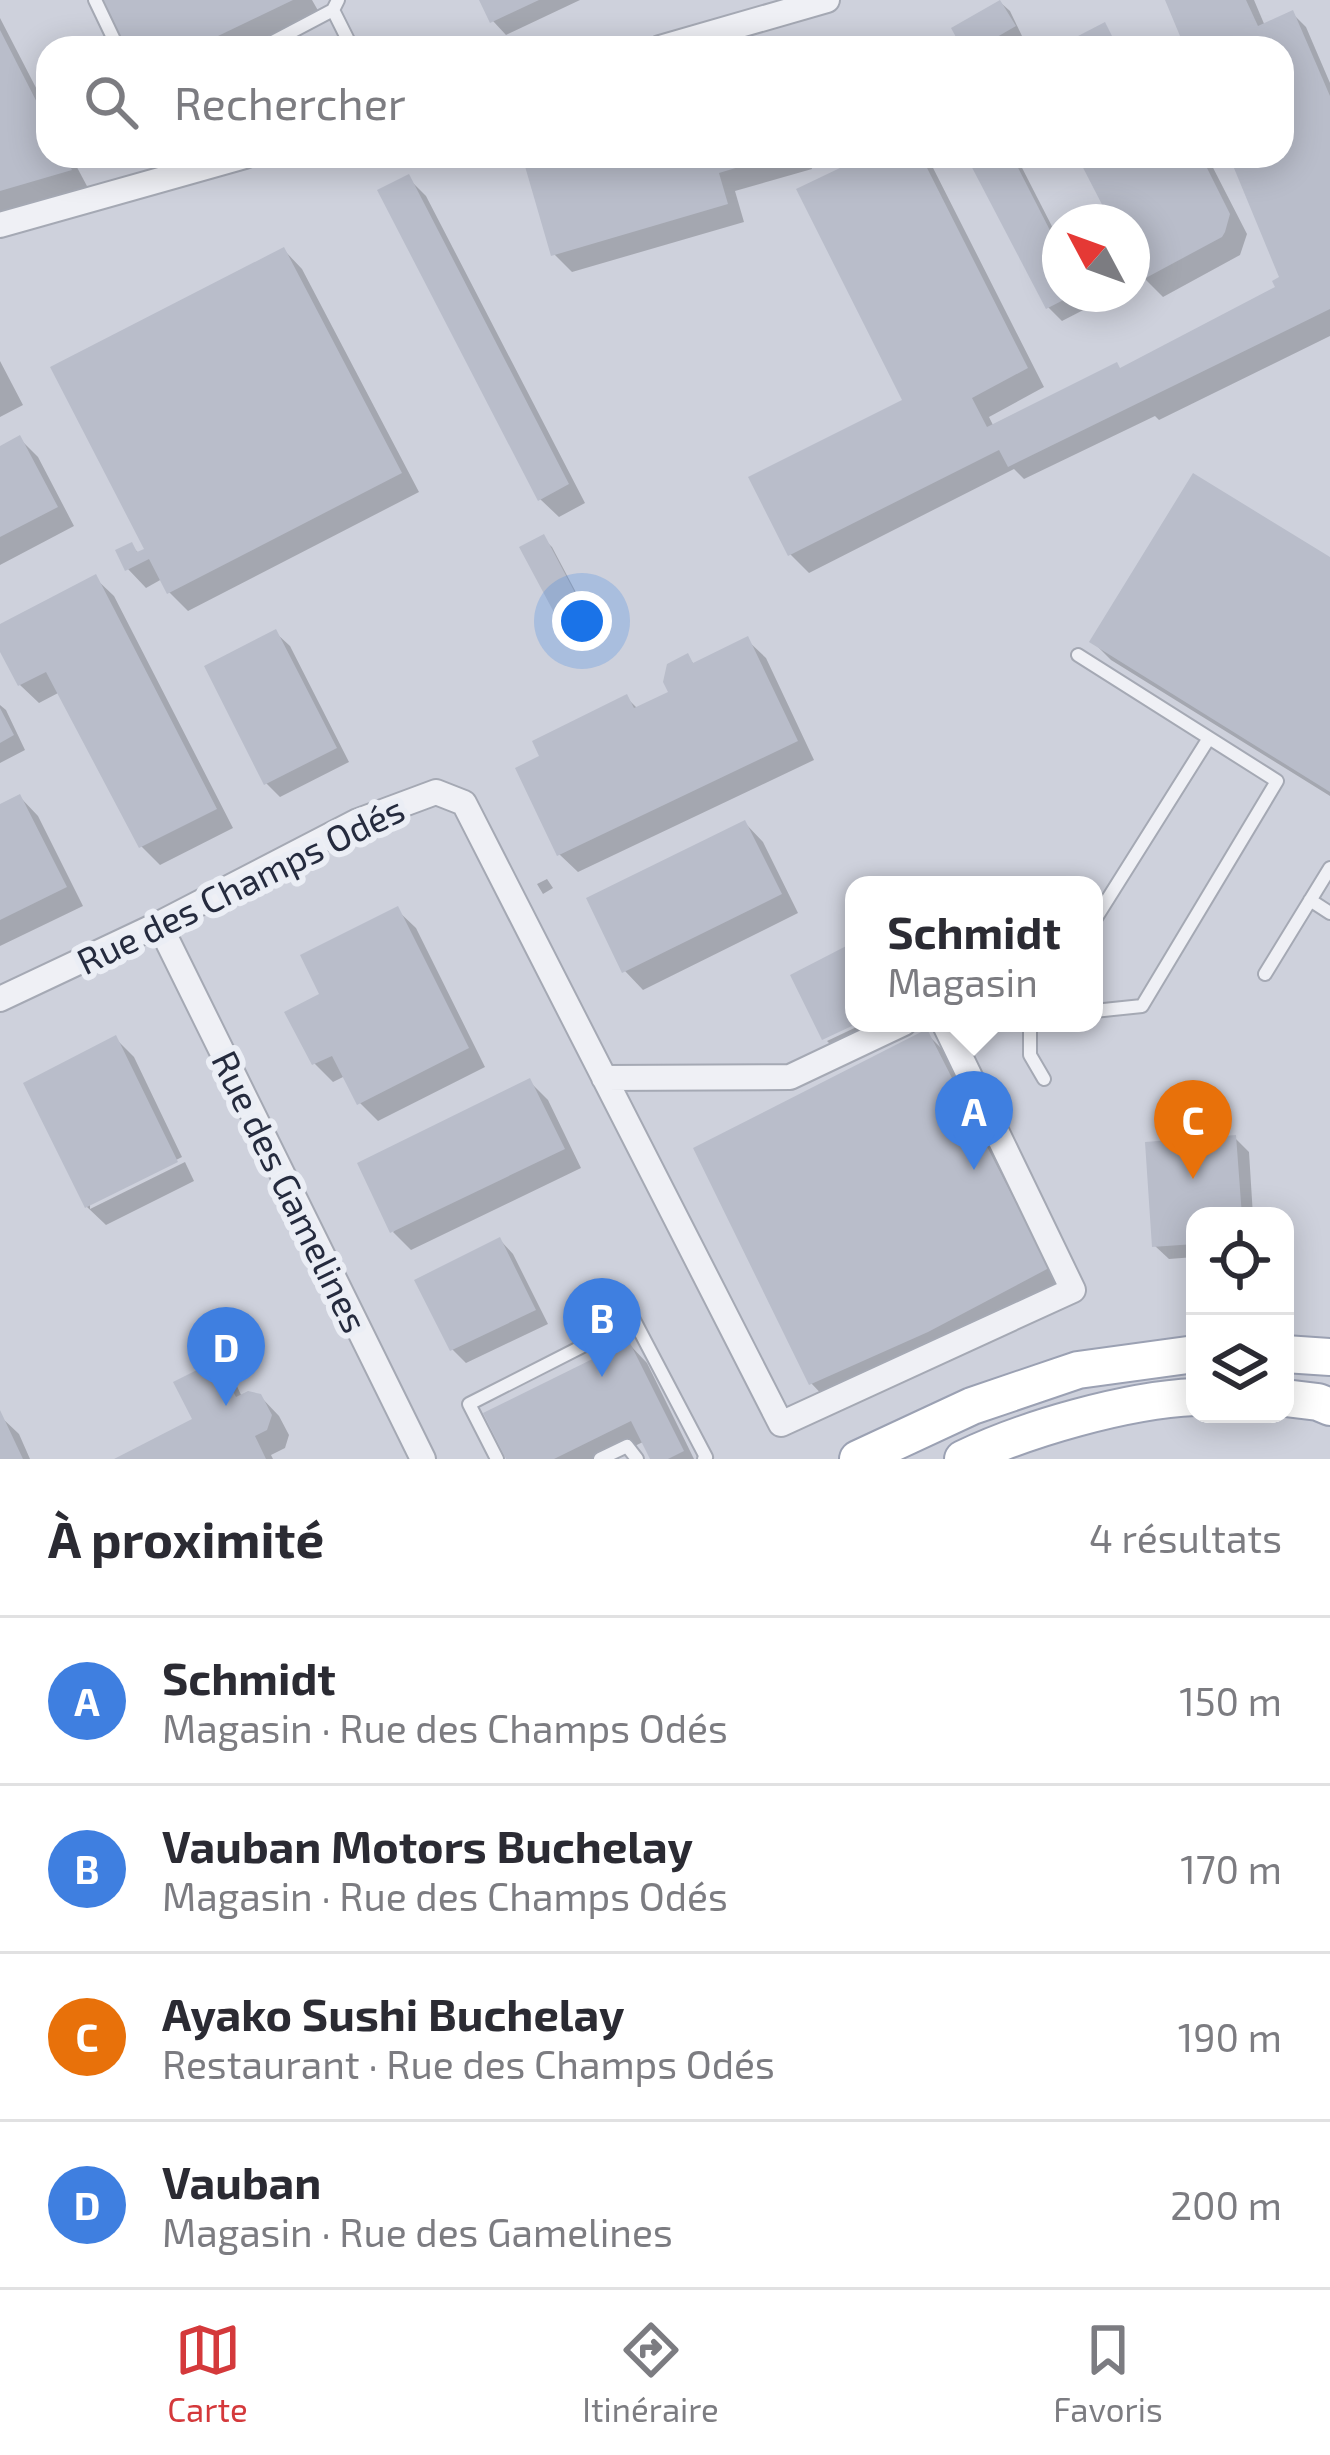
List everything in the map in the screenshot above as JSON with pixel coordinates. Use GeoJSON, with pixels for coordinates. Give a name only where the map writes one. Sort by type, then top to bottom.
{"type":"FeatureCollection","features":[{"type":"Feature","properties":{"kind":"main road"},"geometry":{"type":"LineString","coordinates":[[858,1459],[972,1406],[1078,1370],[1186,1355]]}},
{"type":"Feature","properties":{"kind":"main road"},"geometry":{"type":"LineString","coordinates":[[1294,1355],[1330,1357]]}},
{"type":"Feature","properties":{"kind":"main road"},"geometry":{"type":"LineString","coordinates":[[963,1459],[1088,1416],[1141,1402],[1186,1398]]}},
{"type":"Feature","properties":{"kind":"main road"},"geometry":{"type":"LineString","coordinates":[[1294,1399],[1330,1407]]}},
{"type":"Feature","properties":{"kind":"street"},"geometry":{"type":"LineString","coordinates":[[697,36],[797,4],[827,0]]}},
{"type":"Feature","properties":{"kind":"street"},"geometry":{"type":"LineString","coordinates":[[0,225],[202,168]]}},
{"type":"Feature","properties":{"kind":"street","name":"Rue des Champs Odés"},"geometry":{"type":"LineString","coordinates":[[0,999],[159,924],[358,821],[436,793],[464,803],[782,1424],[1073,1290],[948,1032]]}},
{"type":"Feature","properties":{"kind":"street","name":"Rue des Gamelines"},"geometry":{"type":"LineString","coordinates":[[159,924],[423,1459]]}},
{"type":"Feature","properties":{"kind":"street"},"geometry":{"type":"LineString","coordinates":[[604,1078],[790,1077],[885,1032]]}},
{"type":"Feature","properties":{"kind":"lane"},"geometry":{"type":"LineString","coordinates":[[95,0],[112,36]]}},
{"type":"Feature","properties":{"kind":"lane"},"geometry":{"type":"LineString","coordinates":[[282,36],[336,5],[347,36]]}},
{"type":"Feature","properties":{"kind":"lane"},"geometry":{"type":"LineString","coordinates":[[1078,655],[1277,782],[1142,1006],[1103,1010]]}},
{"type":"Feature","properties":{"kind":"lane"},"geometry":{"type":"LineString","coordinates":[[1103,907],[1209,738]]}},
{"type":"Feature","properties":{"kind":"lane"},"geometry":{"type":"LineString","coordinates":[[1265,974],[1330,868]]}},
{"type":"Feature","properties":{"kind":"lane"},"geometry":{"type":"LineString","coordinates":[[1310,900],[1330,913]]}},
{"type":"Feature","properties":{"kind":"lane"},"geometry":{"type":"LineString","coordinates":[[1030,1032],[1030,1055],[1044,1079]]}},
{"type":"Feature","properties":{"kind":"lane"},"geometry":{"type":"LineString","coordinates":[[497,1459],[469,1404],[634,1320],[704,1459]]}},
{"type":"Feature","properties":{"kind":"lane"},"geometry":{"type":"LineString","coordinates":[[600,1459],[627,1446],[637,1459]]}},
{"type":"Feature","properties":{"kind":"shaded area"},"geometry":{"type":"Polygon","coordinates":[[[0,0],[1330,0],[1330,1459],[0,1459],[0,0]]]}},
{"type":"Feature","properties":{"kind":"building"},"geometry":{"type":"Polygon","coordinates":[[[100,0],[293,0],[218,36],[118,36],[100,0]]]}},
{"type":"Feature","properties":{"kind":"building"},"geometry":{"type":"Polygon","coordinates":[[[479,0],[539,0],[490,23],[479,0]]]}},
{"type":"Feature","properties":{"kind":"building"},"geometry":{"type":"Polygon","coordinates":[[[1000,0],[1016,26],[999,36],[955,36],[951,28],[1000,0]]]}},
{"type":"Feature","properties":{"kind":"building"},"geometry":{"type":"Polygon","coordinates":[[[1165,0],[1246,0],[1258,26],[1293,10],[1330,96],[1330,309],[1008,467],[999,450],[788,556],[748,477],[902,400],[796,189],[840,168],[927,168],[1028,368],[972,398],[987,427],[1117,362],[1120,368],[1275,287],[1272,281],[1279,277],[1234,168],[1294,168],[1294,36],[1180,36],[1165,0]]]}},
{"type":"Feature","properties":{"kind":"building"},"geometry":{"type":"Polygon","coordinates":[[[1105,22],[1112,36],[1078,36],[1105,22]]]}},
{"type":"Feature","properties":{"kind":"building"},"geometry":{"type":"Polygon","coordinates":[[[0,30],[36,100],[36,168],[72,170],[0,191],[0,30]]]}},
{"type":"Feature","properties":{"kind":"building"},"geometry":{"type":"Polygon","coordinates":[[[525,168],[736,168],[719,173],[728,204],[551,256],[525,168]]]}},
{"type":"Feature","properties":{"kind":"building"},"geometry":{"type":"Polygon","coordinates":[[[972,168],[1018,168],[1042,215],[1042,301],[972,168]]]}},
{"type":"Feature","properties":{"kind":"building"},"geometry":{"type":"Polygon","coordinates":[[[1083,168],[1207,168],[1230,214],[1222,237],[1150,276],[1150,204],[1102,204],[1083,168]]]}},
{"type":"Feature","properties":{"kind":"building"},"geometry":{"type":"Polygon","coordinates":[[[409,174],[569,484],[538,501],[377,190],[409,174]]]}},
{"type":"Feature","properties":{"kind":"building"},"geometry":{"type":"Polygon","coordinates":[[[284,247],[402,473],[167,594],[149,559],[125,571],[115,550],[132,542],[137,552],[144,549],[50,367],[284,247]]]}},
{"type":"Feature","properties":{"kind":"building"},"geometry":{"type":"Polygon","coordinates":[[[20,435],[58,507],[0,537],[0,446],[20,435]]]}},
{"type":"Feature","properties":{"kind":"building"},"geometry":{"type":"Polygon","coordinates":[[[1193,473],[1330,557],[1330,792],[1089,642],[1193,473]]]}},
{"type":"Feature","properties":{"kind":"building"},"geometry":{"type":"Polygon","coordinates":[[[544,534],[582,606],[557,618],[519,547],[544,534]]]}},
{"type":"Feature","properties":{"kind":"building"},"geometry":{"type":"Polygon","coordinates":[[[96,574],[217,809],[139,848],[46,672],[18,686],[0,652],[0,624],[96,574]]]}},
{"type":"Feature","properties":{"kind":"building"},"geometry":{"type":"Polygon","coordinates":[[[276,629],[337,748],[264,785],[204,666],[276,629]]]}},
{"type":"Feature","properties":{"kind":"building"},"geometry":{"type":"Polygon","coordinates":[[[748,636],[798,741],[557,856],[515,768],[539,756],[532,741],[627,694],[634,708],[668,692],[663,682],[667,664],[688,653],[693,663],[748,636]]]}},
{"type":"Feature","properties":{"kind":"building"},"geometry":{"type":"Polygon","coordinates":[[[0,708],[14,735],[0,743],[0,708]]]}},
{"type":"Feature","properties":{"kind":"building"},"geometry":{"type":"Polygon","coordinates":[[[20,794],[67,887],[0,920],[0,804],[20,794]]]}},
{"type":"Feature","properties":{"kind":"building"},"geometry":{"type":"Polygon","coordinates":[[[745,820],[782,894],[622,973],[586,898],[745,820]]]}},
{"type":"Feature","properties":{"kind":"building"},"geometry":{"type":"Polygon","coordinates":[[[398,906],[469,1048],[357,1105],[332,1056],[312,1065],[284,1012],[319,994],[300,955],[398,906]]]}},
{"type":"Feature","properties":{"kind":"building"},"geometry":{"type":"Polygon","coordinates":[[[845,947],[845,1029],[822,1040],[790,975],[845,947]]]}},
{"type":"Feature","properties":{"kind":"building"},"geometry":{"type":"Polygon","coordinates":[[[929,1032],[1049,1268],[928,1332],[809,1385],[693,1148],[929,1032]]]}},
{"type":"Feature","properties":{"kind":"building"},"geometry":{"type":"Polygon","coordinates":[[[116,1035],[178,1162],[85,1208],[23,1083],[116,1035]]]}},
{"type":"Feature","properties":{"kind":"building"},"geometry":{"type":"Polygon","coordinates":[[[530,1078],[565,1149],[390,1233],[357,1163],[530,1078]]]}},
{"type":"Feature","properties":{"kind":"building"},"geometry":{"type":"Polygon","coordinates":[[[1236,1135],[1241,1207],[1186,1207],[1186,1245],[1152,1247],[1145,1142],[1236,1135]]]}},
{"type":"Feature","properties":{"kind":"building"},"geometry":{"type":"Polygon","coordinates":[[[500,1237],[536,1310],[450,1351],[414,1280],[500,1237]]]}},
{"type":"Feature","properties":{"kind":"building"},"geometry":{"type":"Polygon","coordinates":[[[629,1341],[684,1451],[668,1459],[650,1459],[631,1421],[554,1459],[506,1459],[483,1413],[629,1341]]]}},
{"type":"Feature","properties":{"kind":"building"},"geometry":{"type":"Polygon","coordinates":[[[217,1360],[236,1397],[248,1391],[261,1394],[272,1415],[267,1430],[255,1436],[266,1459],[114,1459],[192,1419],[173,1382],[217,1360]]]}},
{"type":"Feature","properties":{"kind":"building"},"geometry":{"type":"Polygon","coordinates":[[[0,1410],[23,1459],[0,1459],[0,1410]]]}},
{"type":"Feature","properties":{"kind":"place","name":"Schmidt"},"geometry":{"type":"Point","coordinates":[974,1170]}},
{"type":"Feature","properties":{"kind":"place","name":"Ayako Sushi Buchelay"},"geometry":{"type":"Point","coordinates":[1193,1179]}},
{"type":"Feature","properties":{"kind":"place","name":"Vauban Motors Buchelay"},"geometry":{"type":"Point","coordinates":[602,1377]}},
{"type":"Feature","properties":{"kind":"place","name":"Vauban"},"geometry":{"type":"Point","coordinates":[226,1406]}}]}
